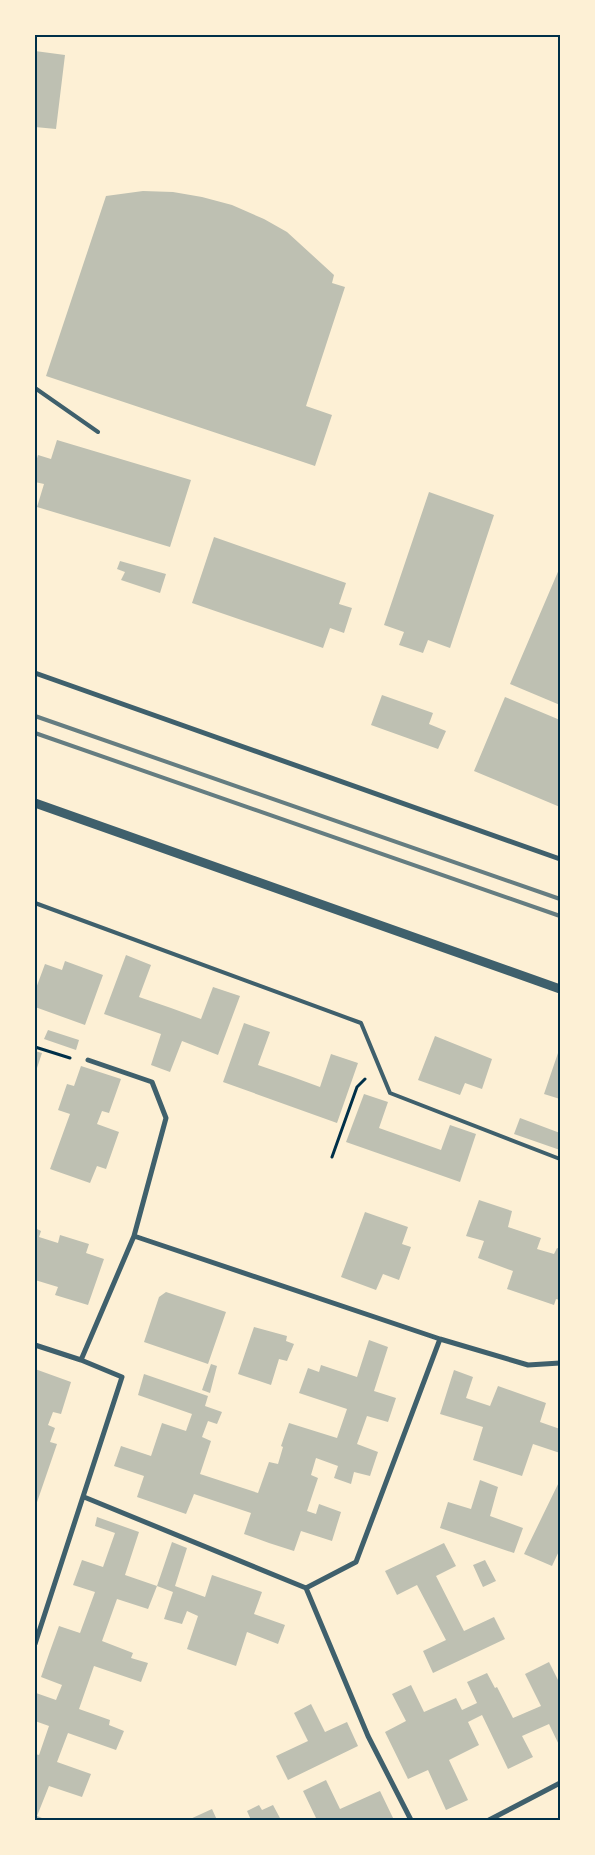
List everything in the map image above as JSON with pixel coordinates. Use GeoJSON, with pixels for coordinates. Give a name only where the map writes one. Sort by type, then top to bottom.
{"type":"FeatureCollection","features":[{"type":"Feature","properties":{"kind":"street"},"geometry":{"type":"LineString","coordinates":[[35,673],[560,859]]}},
{"type":"Feature","properties":{"kind":"street"},"geometry":{"type":"LineString","coordinates":[[35,803],[560,989]]}},
{"type":"Feature","properties":{"kind":"street"},"geometry":{"type":"LineString","coordinates":[[82,1360],[134,1236],[166,1118],[152,1082],[88,1060]]}},
{"type":"Feature","properties":{"kind":"street"},"geometry":{"type":"LineString","coordinates":[[134,1236],[440,1339],[528,1364],[560,1363]]}},
{"type":"Feature","properties":{"kind":"street"},"geometry":{"type":"LineString","coordinates":[[306,1588],[356,1562],[440,1339]]}},
{"type":"Feature","properties":{"kind":"street"},"geometry":{"type":"LineString","coordinates":[[35,1345],[82,1360],[122,1377],[35,1644]]}},
{"type":"Feature","properties":{"kind":"street"},"geometry":{"type":"LineString","coordinates":[[84,1497],[306,1588],[368,1736],[410,1820]]}},
{"type":"Feature","properties":{"kind":"street"},"geometry":{"type":"LineString","coordinates":[[489,1820],[560,1783]]}},
{"type":"Feature","properties":{"kind":"lane"},"geometry":{"type":"LineString","coordinates":[[35,388],[98,432]]}},
{"type":"Feature","properties":{"kind":"lane"},"geometry":{"type":"LineString","coordinates":[[35,903],[361,1023],[390,1092],[560,1159]]}},
{"type":"Feature","properties":{"kind":"path"},"geometry":{"type":"LineString","coordinates":[[35,1047],[70,1058],[88,1060]]}},
{"type":"Feature","properties":{"kind":"path"},"geometry":{"type":"LineString","coordinates":[[332,1157],[357,1088],[379,1064]]}},
{"type":"Feature","properties":{"kind":"building"},"geometry":{"type":"Polygon","coordinates":[[[35,51],[65,55],[56,129],[35,127],[35,51]]]}},
{"type":"Feature","properties":{"kind":"building"},"geometry":{"type":"Polygon","coordinates":[[[143,191],[173,192],[202,197],[232,205],[264,219],[287,232],[334,275],[332,283],[345,287],[306,406],[332,415],[315,466],[46,376],[106,196],[143,191]]]}},
{"type":"Feature","properties":{"kind":"building"},"geometry":{"type":"Polygon","coordinates":[[[57,440],[191,480],[170,547],[37,507],[44,484],[35,482],[35,465],[38,455],[51,459],[57,440]]]}},
{"type":"Feature","properties":{"kind":"building"},"geometry":{"type":"Polygon","coordinates":[[[429,492],[494,515],[450,648],[428,640],[423,653],[399,645],[404,632],[384,625],[429,492]]]}},
{"type":"Feature","properties":{"kind":"building"},"geometry":{"type":"Polygon","coordinates":[[[214,537],[346,583],[339,604],[352,608],[344,633],[330,628],[323,648],[192,603],[214,537]]]}},
{"type":"Feature","properties":{"kind":"building"},"geometry":{"type":"Polygon","coordinates":[[[120,561],[166,574],[160,593],[121,580],[125,572],[117,569],[120,561]]]}},
{"type":"Feature","properties":{"kind":"building"},"geometry":{"type":"Polygon","coordinates":[[[560,567],[560,705],[510,684],[560,567]]]}},
{"type":"Feature","properties":{"kind":"building"},"geometry":{"type":"Polygon","coordinates":[[[382,695],[433,713],[429,724],[446,731],[438,749],[371,725],[382,695]]]}},
{"type":"Feature","properties":{"kind":"building"},"geometry":{"type":"Polygon","coordinates":[[[505,697],[560,720],[560,807],[474,771],[505,697]]]}},
{"type":"Feature","properties":{"kind":"building"},"geometry":{"type":"Polygon","coordinates":[[[126,955],[151,965],[139,997],[201,1019],[213,987],[240,996],[218,1055],[182,1041],[170,1072],[151,1065],[161,1034],[104,1014],[126,955]]]}},
{"type":"Feature","properties":{"kind":"building"},"geometry":{"type":"Polygon","coordinates":[[[65,961],[103,975],[85,1025],[35,1007],[35,991],[45,964],[62,970],[65,961]]]}},
{"type":"Feature","properties":{"kind":"building"},"geometry":{"type":"Polygon","coordinates":[[[244,1023],[270,1032],[258,1065],[320,1087],[331,1054],[358,1063],[337,1123],[223,1082],[244,1023]]]}},
{"type":"Feature","properties":{"kind":"building"},"geometry":{"type":"Polygon","coordinates":[[[48,1030],[79,1040],[76,1050],[44,1039],[48,1030]]]}},
{"type":"Feature","properties":{"kind":"building"},"geometry":{"type":"Polygon","coordinates":[[[435,1036],[492,1059],[482,1089],[465,1083],[460,1095],[418,1080],[435,1036]]]}},
{"type":"Feature","properties":{"kind":"building"},"geometry":{"type":"Polygon","coordinates":[[[35,1051],[42,1053],[37,1068],[35,1068],[35,1051]]]}},
{"type":"Feature","properties":{"kind":"building"},"geometry":{"type":"Polygon","coordinates":[[[558,1053],[560,1053],[560,1099],[544,1094],[558,1053]]]}},
{"type":"Feature","properties":{"kind":"building"},"geometry":{"type":"Polygon","coordinates":[[[81,1066],[121,1079],[109,1113],[102,1111],[97,1124],[119,1132],[106,1169],[97,1166],[90,1183],[50,1169],[70,1114],[58,1110],[67,1084],[74,1086],[81,1066]]]}},
{"type":"Feature","properties":{"kind":"building"},"geometry":{"type":"Polygon","coordinates":[[[364,1094],[388,1102],[379,1128],[441,1150],[450,1125],[476,1134],[460,1182],[346,1142],[364,1094]]]}},
{"type":"Feature","properties":{"kind":"building"},"geometry":{"type":"Polygon","coordinates":[[[520,1118],[560,1133],[560,1150],[514,1134],[520,1118]]]}},
{"type":"Feature","properties":{"kind":"building"},"geometry":{"type":"Polygon","coordinates":[[[479,1200],[512,1211],[508,1227],[541,1238],[537,1249],[554,1254],[557,1248],[560,1249],[560,1300],[556,1299],[554,1305],[507,1289],[513,1271],[478,1258],[484,1241],[466,1236],[479,1200]]]}},
{"type":"Feature","properties":{"kind":"building"},"geometry":{"type":"Polygon","coordinates":[[[365,1212],[408,1227],[402,1244],[411,1247],[399,1280],[383,1274],[376,1290],[341,1277],[365,1212]]]}},
{"type":"Feature","properties":{"kind":"building"},"geometry":{"type":"Polygon","coordinates":[[[35,1228],[41,1231],[39,1237],[58,1243],[60,1235],[89,1244],[86,1253],[104,1259],[88,1305],[55,1295],[58,1287],[35,1280],[35,1228]]]}},
{"type":"Feature","properties":{"kind":"building"},"geometry":{"type":"Polygon","coordinates":[[[166,1292],[226,1312],[208,1364],[144,1342],[159,1297],[166,1292]]]}},
{"type":"Feature","properties":{"kind":"building"},"geometry":{"type":"Polygon","coordinates":[[[254,1327],[287,1336],[286,1341],[294,1344],[287,1361],[279,1359],[271,1385],[238,1374],[254,1327]]]}},
{"type":"Feature","properties":{"kind":"building"},"geometry":{"type":"Polygon","coordinates":[[[369,1340],[388,1347],[374,1391],[396,1398],[388,1422],[367,1416],[357,1444],[378,1452],[370,1476],[354,1472],[351,1484],[334,1478],[338,1466],[316,1458],[311,1475],[318,1478],[307,1511],[316,1514],[319,1504],[341,1512],[332,1541],[301,1531],[294,1551],[269,1543],[244,1534],[251,1513],[194,1494],[186,1514],[137,1497],[144,1476],[114,1466],[121,1446],[151,1456],[162,1423],[186,1431],[192,1414],[138,1395],[144,1374],[208,1396],[205,1406],[222,1412],[217,1424],[208,1421],[202,1437],[211,1441],[200,1474],[258,1493],[269,1462],[278,1464],[283,1447],[281,1446],[289,1423],[337,1438],[347,1409],[299,1393],[308,1368],[319,1372],[321,1365],[357,1377],[369,1340]]]}},
{"type":"Feature","properties":{"kind":"building"},"geometry":{"type":"Polygon","coordinates":[[[211,1364],[217,1366],[210,1393],[202,1390],[211,1364]]]}},
{"type":"Feature","properties":{"kind":"building"},"geometry":{"type":"Polygon","coordinates":[[[35,1369],[71,1382],[61,1414],[53,1412],[48,1425],[55,1428],[50,1442],[57,1444],[35,1508],[35,1369]]]}},
{"type":"Feature","properties":{"kind":"building"},"geometry":{"type":"Polygon","coordinates":[[[454,1370],[473,1377],[466,1398],[490,1406],[498,1386],[546,1403],[540,1422],[560,1429],[560,1453],[533,1444],[522,1476],[473,1460],[483,1427],[440,1414],[454,1370]]]}},
{"type":"Feature","properties":{"kind":"building"},"geometry":{"type":"Polygon","coordinates":[[[480,1480],[498,1487],[490,1516],[523,1528],[514,1553],[440,1528],[448,1502],[471,1509],[480,1480]]]}},
{"type":"Feature","properties":{"kind":"building"},"geometry":{"type":"Polygon","coordinates":[[[560,1480],[560,1549],[552,1566],[524,1554],[560,1480]]]}},
{"type":"Feature","properties":{"kind":"building"},"geometry":{"type":"Polygon","coordinates":[[[97,1517],[139,1532],[125,1575],[157,1586],[148,1609],[117,1599],[102,1641],[133,1653],[131,1658],[148,1663],[141,1682],[94,1666],[79,1709],[110,1720],[109,1725],[124,1731],[116,1750],[68,1733],[57,1762],[91,1774],[82,1797],[49,1786],[37,1816],[47,1820],[35,1820],[35,1754],[39,1755],[49,1726],[35,1721],[35,1695],[36,1693],[56,1700],[62,1685],[41,1677],[59,1626],[80,1633],[95,1592],[73,1585],[82,1560],[103,1567],[115,1533],[95,1526],[97,1517]]]}},
{"type":"Feature","properties":{"kind":"building"},"geometry":{"type":"Polygon","coordinates":[[[172,1542],[187,1548],[175,1586],[205,1597],[212,1575],[262,1592],[254,1614],[285,1625],[278,1644],[247,1632],[236,1666],[187,1649],[198,1616],[187,1611],[182,1624],[164,1619],[173,1592],[157,1586],[172,1542]]]}},
{"type":"Feature","properties":{"kind":"building"},"geometry":{"type":"Polygon","coordinates":[[[444,1543],[456,1566],[436,1576],[464,1631],[494,1617],[505,1639],[433,1673],[423,1651],[446,1640],[417,1585],[397,1595],[385,1571],[444,1543]]]}},
{"type":"Feature","properties":{"kind":"building"},"geometry":{"type":"Polygon","coordinates":[[[485,1560],[496,1581],[483,1587],[473,1565],[485,1560]]]}},
{"type":"Feature","properties":{"kind":"building"},"geometry":{"type":"Polygon","coordinates":[[[549,1662],[560,1684],[560,1747],[549,1724],[522,1736],[533,1757],[508,1769],[482,1715],[468,1722],[479,1745],[449,1760],[468,1800],[446,1810],[428,1770],[408,1779],[385,1732],[406,1721],[392,1694],[411,1685],[424,1712],[456,1698],[462,1710],[477,1703],[467,1682],[487,1673],[495,1688],[497,1687],[513,1718],[541,1706],[525,1674],[549,1662]]]}},
{"type":"Feature","properties":{"kind":"building"},"geometry":{"type":"Polygon","coordinates":[[[311,1704],[325,1732],[347,1722],[358,1746],[288,1780],[276,1756],[308,1741],[294,1713],[311,1704]]]}},
{"type":"Feature","properties":{"kind":"building"},"geometry":{"type":"Polygon","coordinates":[[[326,1780],[340,1809],[380,1791],[394,1820],[317,1820],[303,1791],[326,1780]]]}},
{"type":"Feature","properties":{"kind":"building"},"geometry":{"type":"Polygon","coordinates":[[[259,1805],[262,1810],[273,1805],[281,1820],[251,1820],[247,1811],[259,1805]]]}},
{"type":"Feature","properties":{"kind":"building"},"geometry":{"type":"Polygon","coordinates":[[[212,1809],[217,1820],[188,1820],[212,1809]]]}},
{"type":"Feature","properties":{"kind":"railway"},"geometry":{"type":"LineString","coordinates":[[35,716],[560,899]]}},
{"type":"Feature","properties":{"kind":"railway"},"geometry":{"type":"LineString","coordinates":[[35,733],[560,916]]}}]}
